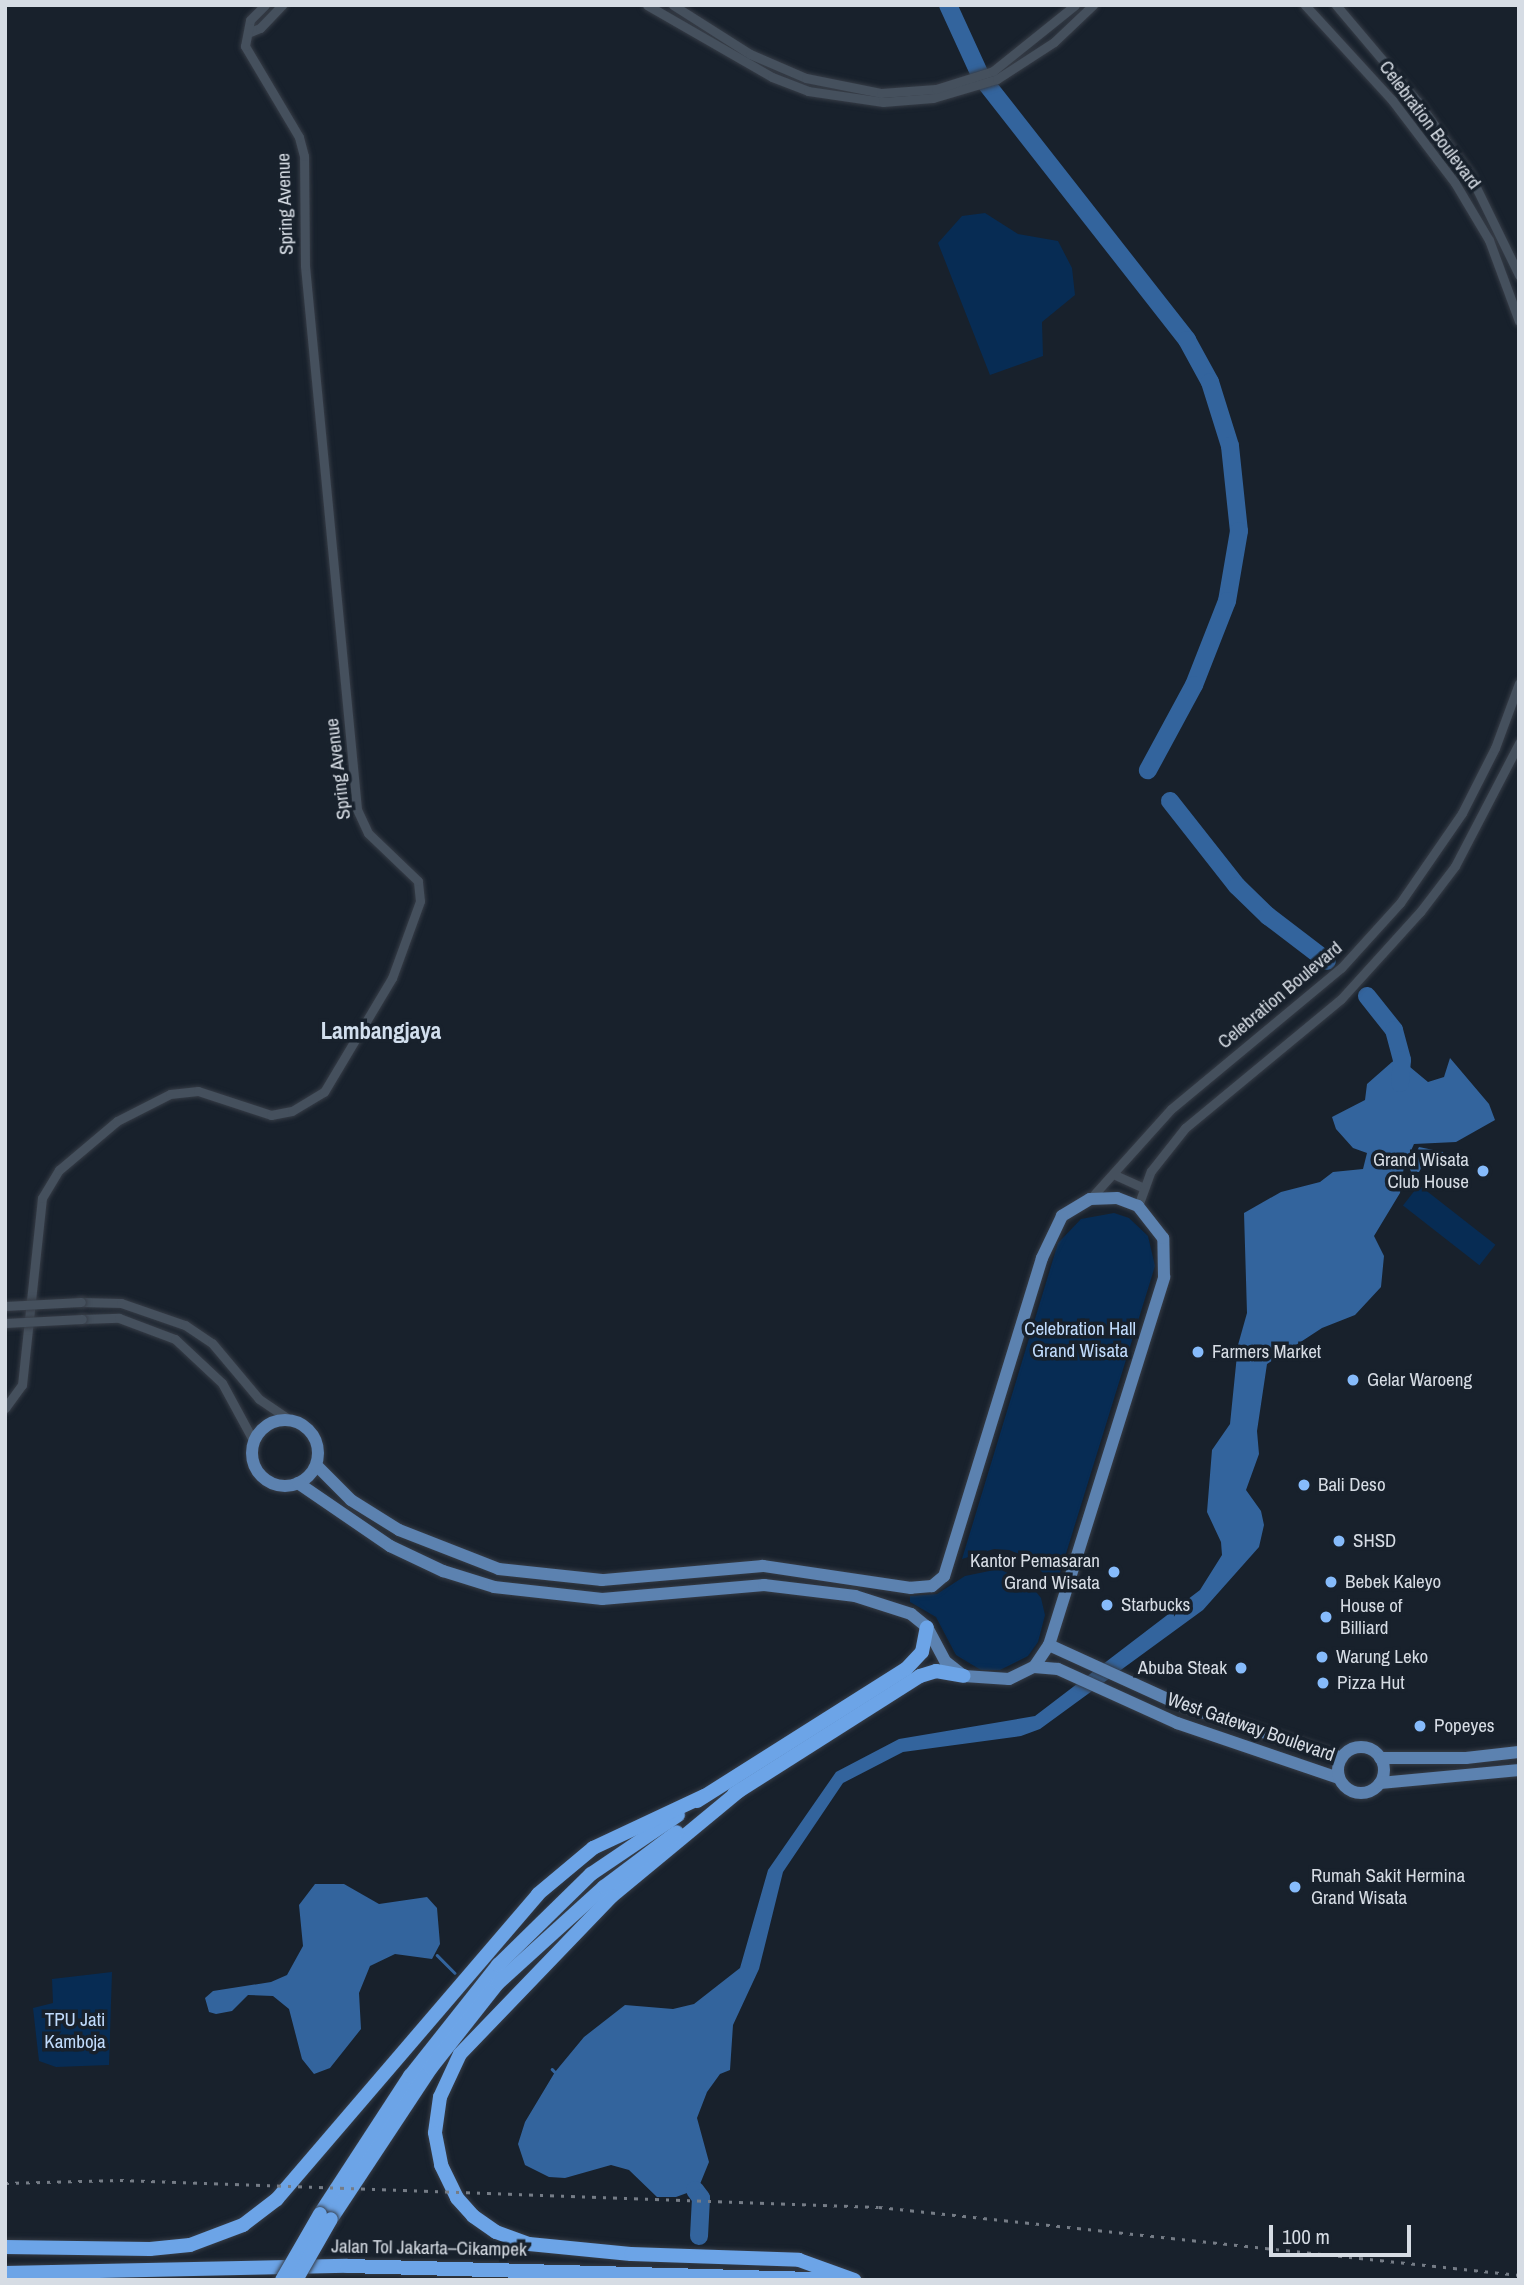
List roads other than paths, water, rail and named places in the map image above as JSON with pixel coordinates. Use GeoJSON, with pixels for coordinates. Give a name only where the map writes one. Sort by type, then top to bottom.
{"type":"FeatureCollection","features":[{"type":"Feature","properties":{"kind":"highway"},"geometry":{"type":"LineString","coordinates":[[296,2280],[325,2216],[410,2076],[498,1965],[591,1874],[704,1796],[906,1669],[922,1652],[927,1627]]}},
{"type":"Feature","properties":{"kind":"highway"},"geometry":{"type":"LineString","coordinates":[[282,2280],[431,2068],[498,1983],[604,1887],[740,1790],[920,1676],[936,1671],[964,1676]]}},
{"type":"Feature","properties":{"kind":"highway"},"geometry":{"type":"LineString","coordinates":[[740,1790],[612,1896],[460,2054],[440,2097],[435,2133],[441,2165],[457,2198],[473,2216],[496,2232],[529,2244],[631,2254],[799,2260],[853,2280]]}},
{"type":"Feature","properties":{"kind":"highway"},"geometry":{"type":"LineString","coordinates":[[5,2247],[150,2249],[190,2245],[243,2225],[277,2199],[538,1894],[593,1848],[704,1796]]}},
{"type":"Feature","properties":{"kind":"highway","name":"Jalan Tol Jakarta–Cikampek"},"geometry":{"type":"LineString","coordinates":[[5,2273],[347,2266],[853,2280]]}},
{"type":"Feature","properties":{"kind":"main road"},"geometry":{"type":"LineString","coordinates":[[298,1483],[390,1546],[443,1571],[495,1587],[602,1599],[706,1587],[810,1589],[900,1611],[927,1627],[946,1662],[964,1676],[1009,1679],[1034,1667],[1049,1645],[1166,1269],[1163,1238],[1138,1206],[1116,1198],[1090,1199],[1062,1216],[1049,1238],[944,1576],[932,1586],[911,1588],[763,1566],[602,1580],[499,1569],[399,1530],[351,1500],[316,1465],[314,1436],[304,1425],[289,1420],[262,1429],[254,1442],[258,1471],[283,1486],[298,1483],[316,1465]]}},
{"type":"Feature","properties":{"kind":"main road","name":"West Gateway Boulevard"},"geometry":{"type":"LineString","coordinates":[[1049,1645],[1183,1706],[1342,1758]]}},
{"type":"Feature","properties":{"kind":"main road","name":"West Gateway Boulevard"},"geometry":{"type":"LineString","coordinates":[[1034,1667],[1058,1669],[1177,1723],[1339,1778]]}},
{"type":"Feature","properties":{"kind":"main road"},"geometry":{"type":"LineString","coordinates":[[1177,1723],[1183,1706]]}},
{"type":"Feature","properties":{"kind":"main road"},"geometry":{"type":"LineString","coordinates":[[1519,1752],[1466,1758],[1380,1758],[1362,1747],[1342,1758],[1339,1778],[1348,1789],[1360,1793],[1380,1783],[1519,1770]]}},
{"type":"Feature","properties":{"kind":"main road"},"geometry":{"type":"LineString","coordinates":[[1380,1758],[1384,1771],[1380,1783]]}},
{"type":"Feature","properties":{"kind":"street"},"geometry":{"type":"LineString","coordinates":[[265,5],[250,20],[250,32],[260,28],[282,5]]}},
{"type":"Feature","properties":{"kind":"street"},"geometry":{"type":"LineString","coordinates":[[647,5],[744,65],[808,91],[883,102],[971,84],[995,75],[1054,42],[1093,5]]}},
{"type":"Feature","properties":{"kind":"street"},"geometry":{"type":"LineString","coordinates":[[673,5],[750,54],[830,86],[908,93],[971,84]]}},
{"type":"Feature","properties":{"kind":"street"},"geometry":{"type":"LineString","coordinates":[[995,75],[1074,5]]}},
{"type":"Feature","properties":{"kind":"street","name":"Celebration Boulevard"},"geometry":{"type":"LineString","coordinates":[[1305,5],[1392,100],[1455,183],[1489,240],[1519,321]]}},
{"type":"Feature","properties":{"kind":"street","name":"Celebration Boulevard"},"geometry":{"type":"LineString","coordinates":[[1336,5],[1417,101],[1469,173],[1519,275]]}},
{"type":"Feature","properties":{"kind":"street","name":"Spring Avenue"},"geometry":{"type":"LineString","coordinates":[[5,1408],[22,1385],[42,1198],[59,1170],[117,1121],[170,1094],[198,1091],[271,1115],[292,1111],[324,1092],[392,978],[420,901],[418,881],[368,834],[357,809],[305,266],[304,156],[299,136],[250,59],[245,43],[250,32]]}},
{"type":"Feature","properties":{"kind":"street","name":"Celebration Boulevard"},"geometry":{"type":"LineString","coordinates":[[1090,1199],[1115,1175],[1171,1109],[1341,968],[1400,903],[1462,813],[1495,748],[1519,682]]}},
{"type":"Feature","properties":{"kind":"street","name":"Celebration Boulevard"},"geometry":{"type":"LineString","coordinates":[[1138,1206],[1144,1188],[1166,1151],[1200,1112],[1342,999],[1420,912],[1483,818],[1519,743]]}},
{"type":"Feature","properties":{"kind":"street"},"geometry":{"type":"LineString","coordinates":[[1115,1175],[1144,1188]]}},
{"type":"Feature","properties":{"kind":"street"},"geometry":{"type":"LineString","coordinates":[[5,1306],[121,1303],[185,1325],[212,1343],[259,1399],[289,1420]]}},
{"type":"Feature","properties":{"kind":"street"},"geometry":{"type":"LineString","coordinates":[[5,1323],[118,1318],[175,1339],[222,1382],[254,1442]]}},
{"type":"Feature","properties":{"kind":"waterway"},"geometry":{"type":"LineString","coordinates":[[948,5],[981,77],[1187,340],[1210,382],[1230,446],[1239,531],[1227,601],[1194,685],[1148,770]]}},
{"type":"Feature","properties":{"kind":"waterway"},"geometry":{"type":"LineString","coordinates":[[1170,801],[1237,886],[1268,916],[1327,961]]}},
{"type":"Feature","properties":{"kind":"waterway"},"geometry":{"type":"LineString","coordinates":[[1367,996],[1394,1030],[1402,1060],[1400,1083]]}},
{"type":"Feature","properties":{"kind":"waterway"},"geometry":{"type":"LineString","coordinates":[[437,1955],[455,1973]]}},
{"type":"Feature","properties":{"kind":"waterway"},"geometry":{"type":"LineString","coordinates":[[552,2069],[555,2072]]}},
{"type":"Feature","properties":{"kind":"waterway"},"geometry":{"type":"LineString","coordinates":[[695,2190],[701,2198],[699,2236]]}},
{"type":"Feature","properties":{"kind":"railway"},"geometry":{"type":"LineString","coordinates":[[5,2183],[120,2180],[879,2207],[1519,2275]]}},
{"type":"Feature","properties":{"kind":"place","name":"Grand Wisata Club House"},"geometry":{"type":"Point","coordinates":[1483,1171]}},
{"type":"Feature","properties":{"kind":"place","name":"Farmers Market"},"geometry":{"type":"Point","coordinates":[1198,1352]}},
{"type":"Feature","properties":{"kind":"place","name":"Gelar Waroeng"},"geometry":{"type":"Point","coordinates":[1353,1380]}},
{"type":"Feature","properties":{"kind":"place","name":"Bali Deso"},"geometry":{"type":"Point","coordinates":[1304,1485]}},
{"type":"Feature","properties":{"kind":"place","name":"SHSD"},"geometry":{"type":"Point","coordinates":[1339,1541]}},
{"type":"Feature","properties":{"kind":"place","name":"Kantor Pemasaran Grand Wisata"},"geometry":{"type":"Point","coordinates":[1114,1572]}},
{"type":"Feature","properties":{"kind":"place","name":"Bebek Kaleyo"},"geometry":{"type":"Point","coordinates":[1331,1582]}},
{"type":"Feature","properties":{"kind":"place","name":"Starbucks"},"geometry":{"type":"Point","coordinates":[1107,1605]}},
{"type":"Feature","properties":{"kind":"place","name":"House of Billiard"},"geometry":{"type":"Point","coordinates":[1326,1617]}},
{"type":"Feature","properties":{"kind":"place","name":"Warung Leko"},"geometry":{"type":"Point","coordinates":[1322,1657]}},
{"type":"Feature","properties":{"kind":"place","name":"Abuba Steak"},"geometry":{"type":"Point","coordinates":[1241,1668]}},
{"type":"Feature","properties":{"kind":"place","name":"Pizza Hut"},"geometry":{"type":"Point","coordinates":[1323,1683]}},
{"type":"Feature","properties":{"kind":"place","name":"Popeyes"},"geometry":{"type":"Point","coordinates":[1420,1726]}},
{"type":"Feature","properties":{"kind":"place","name":"Rumah Sakit Hermina Grand Wisata"},"geometry":{"type":"Point","coordinates":[1295,1887]}},
{"type":"Feature","properties":{"kind":"district","name":"Lambangjaya"},"geometry":{"type":"Point","coordinates":[381,1031]}},
{"type":"Feature","properties":{"kind":"park label","name":"Celebration Hall Grand Wisata"},"geometry":{"type":"Point","coordinates":[1080,1340]}},
{"type":"Feature","properties":{"kind":"park label","name":"TPU Jati Kamboja"},"geometry":{"type":"Point","coordinates":[75,2031]}}]}
